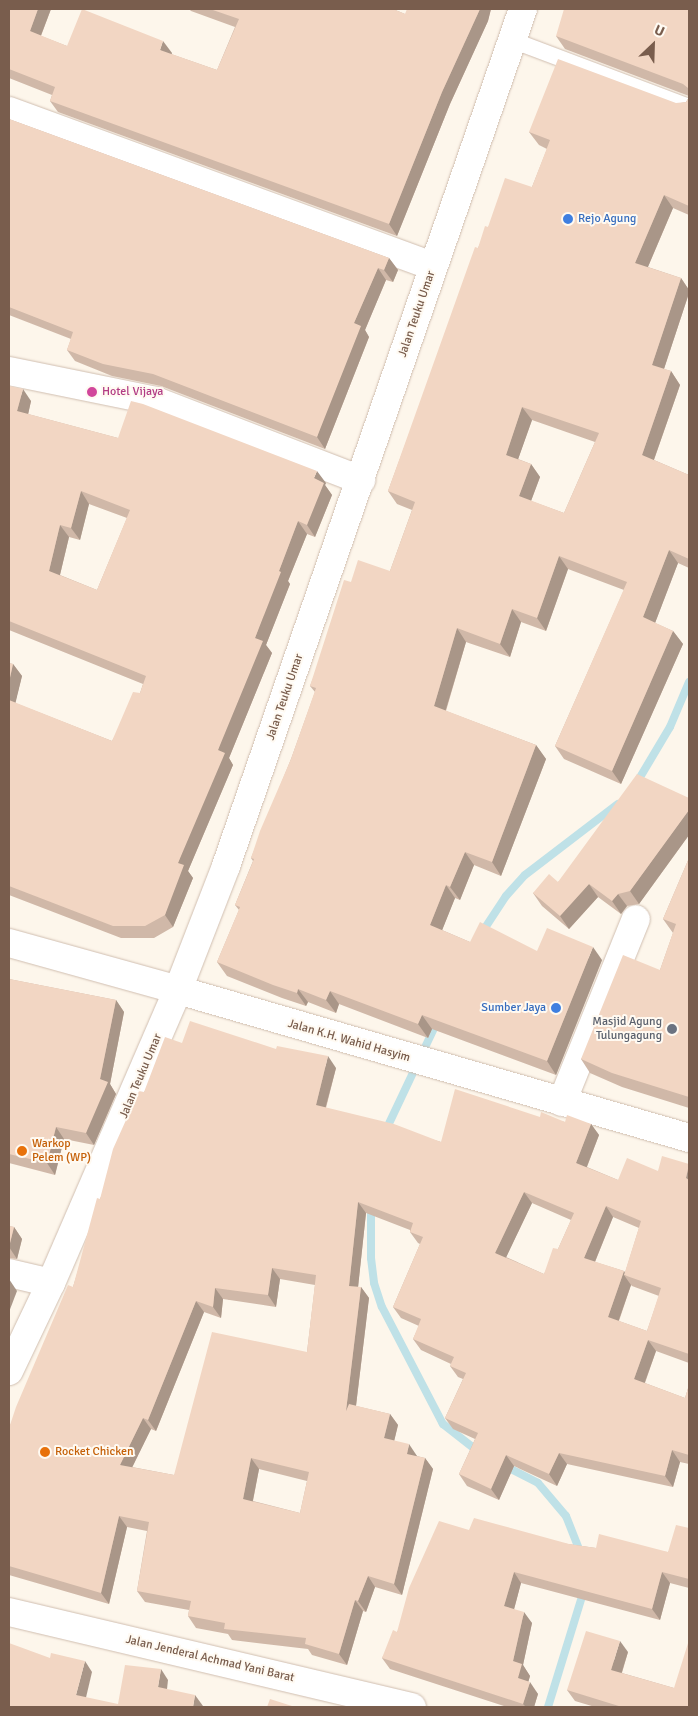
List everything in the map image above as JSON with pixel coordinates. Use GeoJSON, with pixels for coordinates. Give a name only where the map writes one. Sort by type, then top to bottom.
{"type":"FeatureCollection","features":[{"type":"Feature","properties":{"kind":"street","name":"Jalan Teuku Umar"},"geometry":{"type":"LineString","coordinates":[[9,1371],[51,1284],[178,990],[226,866],[361,480],[433,266],[524,9]]}},
{"type":"Feature","properties":{"kind":"street"},"geometry":{"type":"LineString","coordinates":[[9,111],[433,266]]}},
{"type":"Feature","properties":{"kind":"street"},"geometry":{"type":"LineString","coordinates":[[9,371],[156,402],[361,480]]}},
{"type":"Feature","properties":{"kind":"street"},"geometry":{"type":"LineString","coordinates":[[562,1102],[636,919]]}},
{"type":"Feature","properties":{"kind":"street","name":"Jalan K.H. Wahid Hasyim"},"geometry":{"type":"LineString","coordinates":[[9,943],[689,1138]]}},
{"type":"Feature","properties":{"kind":"street"},"geometry":{"type":"LineString","coordinates":[[9,1273],[51,1284]]}},
{"type":"Feature","properties":{"kind":"street","name":"Jalan Jenderal Achmad Yani Barat"},"geometry":{"type":"LineString","coordinates":[[9,1612],[412,1707]]}},
{"type":"Feature","properties":{"kind":"lane"},"geometry":{"type":"LineString","coordinates":[[512,40],[689,107]]}},
{"type":"Feature","properties":{"kind":"building"},"geometry":{"type":"Polygon","coordinates":[[[9,9],[38,9],[30,31],[67,46],[82,9],[163,41],[160,50],[217,70],[239,19],[210,9],[393,9],[405,14],[407,9],[480,9],[442,92],[389,224],[50,101],[55,87],[9,69],[9,9]]]}},
{"type":"Feature","properties":{"kind":"building"},"geometry":{"type":"Polygon","coordinates":[[[564,9],[689,9],[689,97],[688,88],[683,84],[556,36],[564,9]]]}},
{"type":"Feature","properties":{"kind":"building"},"geometry":{"type":"Polygon","coordinates":[[[558,59],[676,103],[686,102],[689,97],[689,206],[664,195],[635,263],[681,278],[652,365],[671,371],[642,455],[689,475],[689,559],[669,550],[643,617],[673,631],[612,771],[555,746],[627,582],[559,556],[537,618],[512,609],[500,644],[457,628],[434,706],[536,745],[492,862],[465,852],[450,887],[446,885],[430,925],[470,942],[480,922],[537,951],[547,928],[593,947],[547,1061],[422,1015],[418,1024],[330,991],[326,1000],[298,989],[297,993],[217,962],[240,907],[235,905],[254,859],[251,858],[260,831],[291,759],[316,688],[310,686],[344,580],[351,582],[358,560],[390,571],[415,502],[388,491],[475,247],[478,248],[485,226],[488,227],[505,178],[532,187],[550,140],[529,132],[558,59]],[[522,407],[506,455],[531,464],[519,496],[564,513],[599,433],[522,407]]]}},
{"type":"Feature","properties":{"kind":"building"},"geometry":{"type":"Polygon","coordinates":[[[9,119],[389,258],[384,270],[378,268],[354,323],[361,326],[317,437],[153,374],[103,364],[67,350],[73,332],[9,307],[9,119]]]}},
{"type":"Feature","properties":{"kind":"building"},"geometry":{"type":"Polygon","coordinates":[[[9,386],[23,389],[17,411],[118,438],[131,401],[143,404],[317,471],[314,478],[324,483],[307,525],[298,521],[279,571],[281,572],[255,638],[263,641],[218,750],[225,753],[178,863],[184,865],[165,915],[145,926],[113,926],[9,886],[9,700],[112,741],[133,692],[140,693],[146,676],[9,621],[9,386]],[[81,491],[71,528],[60,525],[49,571],[97,590],[130,510],[81,491]]]}},
{"type":"Feature","properties":{"kind":"building"},"geometry":{"type":"Polygon","coordinates":[[[9,663],[13,664],[9,682],[9,663]]]}},
{"type":"Feature","properties":{"kind":"building"},"geometry":{"type":"Polygon","coordinates":[[[637,774],[689,798],[689,810],[630,891],[618,894],[612,901],[589,884],[560,916],[533,893],[549,874],[558,882],[637,774]]]}},
{"type":"Feature","properties":{"kind":"building"},"geometry":{"type":"Polygon","coordinates":[[[689,858],[689,1097],[612,1073],[581,1059],[623,955],[660,970],[676,924],[663,919],[689,858]]]}},
{"type":"Feature","properties":{"kind":"building"},"geometry":{"type":"Polygon","coordinates":[[[9,979],[116,1000],[100,1079],[108,1082],[86,1133],[56,1127],[47,1163],[9,1154],[9,979]]]}},
{"type":"Feature","properties":{"kind":"building"},"geometry":{"type":"Polygon","coordinates":[[[190,1021],[276,1049],[277,1046],[328,1056],[316,1105],[394,1124],[441,1142],[455,1089],[540,1117],[541,1112],[565,1122],[567,1115],[591,1124],[576,1163],[618,1180],[627,1158],[658,1171],[662,1156],[689,1164],[686,1178],[689,1180],[689,1354],[648,1340],[634,1379],[685,1398],[689,1385],[689,1455],[672,1450],[665,1476],[559,1453],[549,1474],[506,1455],[491,1489],[459,1474],[478,1433],[445,1418],[466,1373],[450,1366],[454,1357],[413,1339],[421,1319],[393,1307],[423,1237],[410,1232],[413,1223],[358,1202],[349,1286],[361,1287],[346,1411],[349,1404],[390,1414],[384,1438],[409,1444],[407,1454],[425,1458],[394,1584],[368,1576],[358,1601],[355,1600],[339,1654],[305,1644],[306,1638],[224,1629],[225,1623],[188,1616],[191,1601],[137,1591],[149,1522],[119,1516],[101,1593],[9,1566],[9,1428],[16,1407],[68,1285],[73,1287],[97,1198],[100,1199],[113,1149],[139,1091],[144,1092],[165,1037],[182,1043],[190,1021]],[[524,1192],[495,1253],[544,1274],[553,1248],[558,1249],[574,1213],[524,1192]],[[606,1206],[584,1258],[624,1271],[608,1317],[647,1331],[661,1288],[624,1275],[641,1221],[606,1206]],[[272,1268],[268,1295],[215,1288],[213,1307],[196,1301],[148,1420],[143,1418],[120,1465],[174,1475],[212,1332],[307,1352],[316,1275],[272,1268]],[[251,1458],[243,1499],[300,1513],[309,1472],[251,1458]]]}},
{"type":"Feature","properties":{"kind":"building"},"geometry":{"type":"Polygon","coordinates":[[[9,1226],[14,1227],[9,1247],[9,1226]]]}},
{"type":"Feature","properties":{"kind":"building"},"geometry":{"type":"Polygon","coordinates":[[[474,1518],[569,1544],[596,1548],[599,1534],[668,1552],[676,1525],[689,1528],[689,1579],[662,1572],[652,1609],[514,1572],[504,1606],[524,1612],[513,1661],[522,1664],[518,1678],[530,1682],[523,1704],[382,1658],[393,1630],[397,1632],[409,1588],[439,1521],[469,1530],[474,1518]]]}},
{"type":"Feature","properties":{"kind":"building"},"geometry":{"type":"Polygon","coordinates":[[[586,1631],[620,1641],[611,1670],[674,1688],[689,1640],[689,1707],[622,1707],[567,1690],[586,1631]]]}},
{"type":"Feature","properties":{"kind":"building"},"geometry":{"type":"Polygon","coordinates":[[[9,1643],[50,1658],[51,1653],[85,1661],[76,1695],[118,1704],[125,1665],[161,1669],[158,1687],[195,1695],[193,1707],[9,1707],[9,1643]]]}},
{"type":"Feature","properties":{"kind":"building"},"geometry":{"type":"Polygon","coordinates":[[[270,1699],[292,1706],[292,1707],[267,1707],[270,1699]]]}},
{"type":"Feature","properties":{"kind":"waterway"},"geometry":{"type":"LineString","coordinates":[[636,784],[670,727],[689,682]]}},
{"type":"Feature","properties":{"kind":"waterway"},"geometry":{"type":"LineString","coordinates":[[481,934],[506,896],[525,875],[618,804]]}},
{"type":"Feature","properties":{"kind":"waterway"},"geometry":{"type":"LineString","coordinates":[[385,1132],[438,1020]]}},
{"type":"Feature","properties":{"kind":"waterway"},"geometry":{"type":"LineString","coordinates":[[371,1206],[371,1258],[374,1283],[382,1307],[443,1424],[480,1453]]}},
{"type":"Feature","properties":{"kind":"waterway"},"geometry":{"type":"LineString","coordinates":[[503,1465],[538,1483],[566,1516],[581,1554]]}},
{"type":"Feature","properties":{"kind":"waterway"},"geometry":{"type":"LineString","coordinates":[[548,1707],[584,1590]]}},
{"type":"Feature","properties":{"kind":"place","name":"Rejo Agung"},"geometry":{"type":"Point","coordinates":[568,219]}},
{"type":"Feature","properties":{"kind":"place","name":"Hotel Vijaya"},"geometry":{"type":"Point","coordinates":[92,392]}},
{"type":"Feature","properties":{"kind":"place","name":"Sumber Jaya"},"geometry":{"type":"Point","coordinates":[556,1008]}},
{"type":"Feature","properties":{"kind":"place","name":"Masjid Agung Tulungagung"},"geometry":{"type":"Point","coordinates":[672,1029]}},
{"type":"Feature","properties":{"kind":"place","name":"Warkop Pelem (WP)"},"geometry":{"type":"Point","coordinates":[22,1151]}},
{"type":"Feature","properties":{"kind":"place","name":"Rocket Chicken"},"geometry":{"type":"Point","coordinates":[45,1452]}}]}
